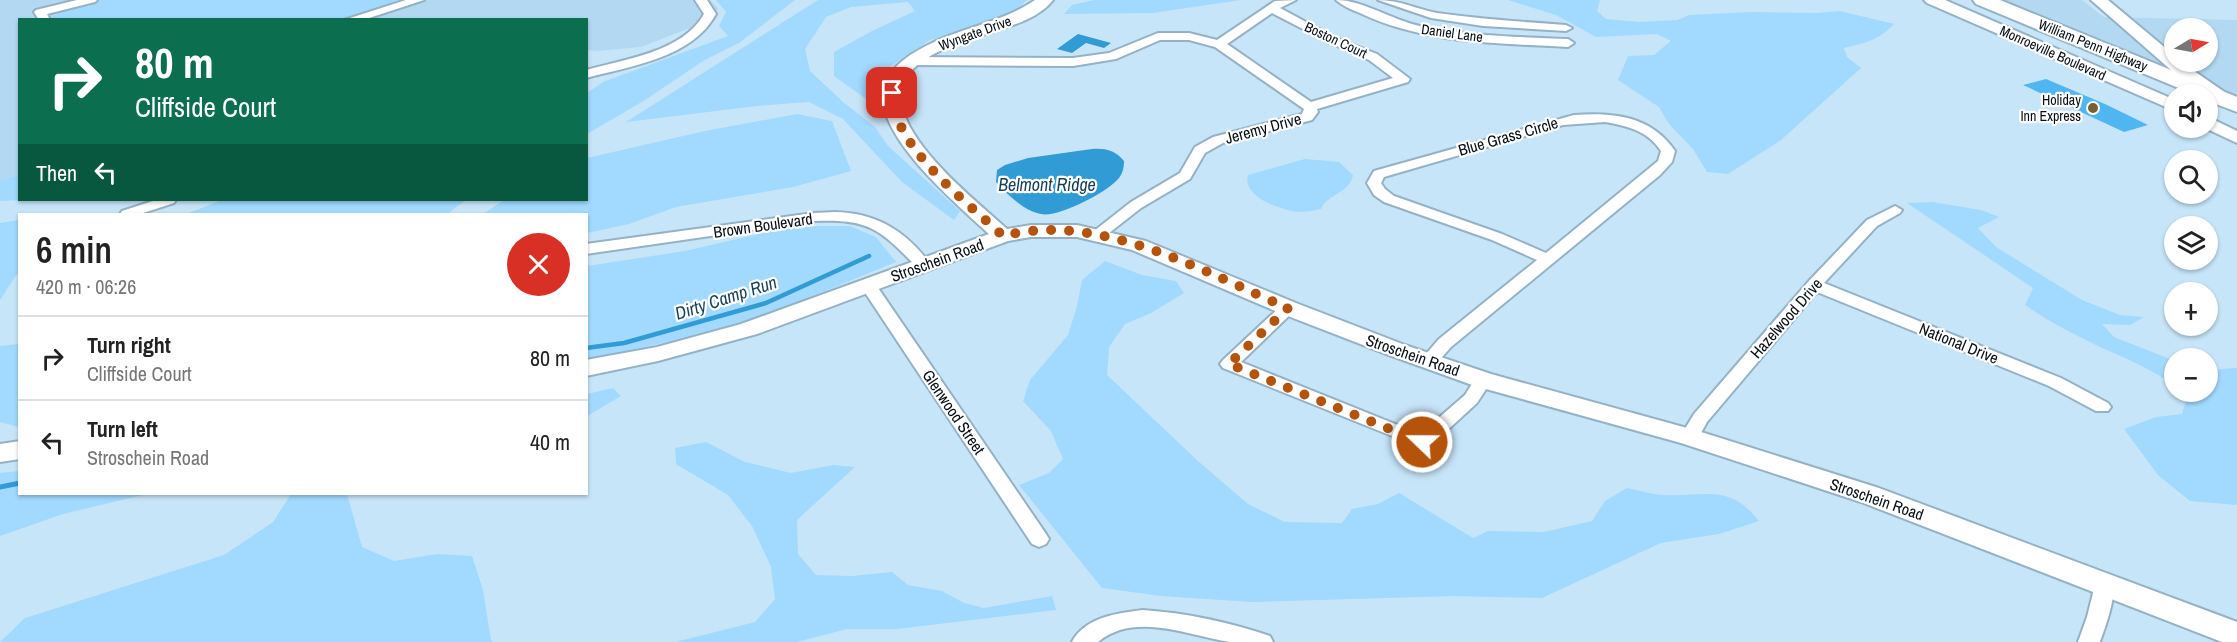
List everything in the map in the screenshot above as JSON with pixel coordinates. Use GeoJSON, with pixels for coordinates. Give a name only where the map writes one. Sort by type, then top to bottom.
{"type":"FeatureCollection","features":[{"type":"Feature","properties":{"kind":"highway","name":"William Penn Highway"},"geometry":{"type":"LineString","coordinates":[[1962,0],[2132,64],[2168,84]]}},
{"type":"Feature","properties":{"kind":"highway","name":"William Penn Highway"},"geometry":{"type":"LineString","coordinates":[[1983,0],[2227,106]]}},
{"type":"Feature","properties":{"kind":"street"},"geometry":{"type":"LineString","coordinates":[[44,18],[40,12],[91,0]]}},
{"type":"Feature","properties":{"kind":"street"},"geometry":{"type":"LineString","coordinates":[[356,18],[418,0]]}},
{"type":"Feature","properties":{"kind":"street"},"geometry":{"type":"LineString","coordinates":[[588,73],[660,52],[687,40],[705,27],[710,14],[701,0]]}},
{"type":"Feature","properties":{"kind":"street","name":"Wyngate Drive"},"geometry":{"type":"LineString","coordinates":[[1003,236],[912,146],[898,123],[892,103],[892,93],[900,74],[913,61],[932,49],[1019,17],[1045,0]]}},
{"type":"Feature","properties":{"kind":"street"},"geometry":{"type":"LineString","coordinates":[[1219,44],[1272,8],[1290,0]]}},
{"type":"Feature","properties":{"kind":"street","name":"Daniel Lane"},"geometry":{"type":"LineString","coordinates":[[1342,0],[1387,20],[1416,28],[1486,39],[1568,43]]}},
{"type":"Feature","properties":{"kind":"street","name":"Daniel Lane"},"geometry":{"type":"LineString","coordinates":[[1384,0],[1431,15],[1489,23],[1566,28]]}},
{"type":"Feature","properties":{"kind":"street","name":"Monroeville Boulevard"},"geometry":{"type":"LineString","coordinates":[[1932,0],[2164,101]]}},
{"type":"Feature","properties":{"kind":"street"},"geometry":{"type":"LineString","coordinates":[[2099,0],[2128,27],[2227,106]]}},
{"type":"Feature","properties":{"kind":"street","name":"Boston Court"},"geometry":{"type":"LineString","coordinates":[[1272,8],[1324,36],[1373,57],[1389,71],[1404,79],[1309,107]]}},
{"type":"Feature","properties":{"kind":"street"},"geometry":{"type":"LineString","coordinates":[[2128,27],[2148,51],[2147,55],[2132,64]]}},
{"type":"Feature","properties":{"kind":"street"},"geometry":{"type":"LineString","coordinates":[[913,61],[1044,63],[1083,61],[1112,56],[1148,40],[1168,36],[1189,36],[1219,44],[1309,107]]}},
{"type":"Feature","properties":{"kind":"street"},"geometry":{"type":"LineString","coordinates":[[932,49],[953,57],[976,61]]}},
{"type":"Feature","properties":{"kind":"street"},"geometry":{"type":"LineString","coordinates":[[2132,64],[2161,59],[2163,54]]}},
{"type":"Feature","properties":{"kind":"street","name":"Jeremy Drive"},"geometry":{"type":"LineString","coordinates":[[1099,234],[1136,205],[1185,176],[1200,150],[1211,142],[1307,117],[1312,112],[1309,107]]}},
{"type":"Feature","properties":{"kind":"street","name":"Blue Grass Circle"},"geometry":{"type":"LineString","coordinates":[[1430,361],[1445,343],[1548,259],[1665,162],[1668,152],[1660,140],[1645,129],[1603,118],[1572,118],[1396,167],[1379,174],[1374,183],[1379,192],[1389,199],[1497,237],[1548,259]]}},
{"type":"Feature","properties":{"kind":"street"},"geometry":{"type":"LineString","coordinates":[[2218,128],[2237,138]]}},
{"type":"Feature","properties":{"kind":"street"},"geometry":{"type":"LineString","coordinates":[[130,213],[166,201]]}},
{"type":"Feature","properties":{"kind":"street","name":"Hazelwood Drive"},"geometry":{"type":"LineString","coordinates":[[1689,437],[1700,418],[1814,285],[1872,223],[1895,210]]}},
{"type":"Feature","properties":{"kind":"street","name":"Brown Boulevard"},"geometry":{"type":"LineString","coordinates":[[588,249],[814,217],[850,216],[877,222],[923,265]]}},
{"type":"Feature","properties":{"kind":"street","name":"Stroschein Road"},"geometry":{"type":"LineString","coordinates":[[588,368],[657,354],[729,335],[1003,236],[1044,230],[1099,234],[1163,255],[1288,308],[1483,380],[1689,437],[1870,495],[2237,635]]}},
{"type":"Feature","properties":{"kind":"street","name":"Glenwood Street"},"geometry":{"type":"LineString","coordinates":[[868,285],[1039,539]]}},
{"type":"Feature","properties":{"kind":"street","name":"National Drive"},"geometry":{"type":"LineString","coordinates":[[1814,285],[2055,382],[2102,407]]}},
{"type":"Feature","properties":{"kind":"street"},"geometry":{"type":"LineString","coordinates":[[1288,308],[1229,364],[1422,442],[1471,399],[1483,380]]}},
{"type":"Feature","properties":{"kind":"street"},"geometry":{"type":"LineString","coordinates":[[0,453],[18,450]]}},
{"type":"Feature","properties":{"kind":"street"},"geometry":{"type":"LineString","coordinates":[[2089,642],[2098,617],[2104,583]]}},
{"type":"Feature","properties":{"kind":"street"},"geometry":{"type":"LineString","coordinates":[[1083,642],[1097,629],[1108,624],[1151,620],[1197,625],[1261,642]]}},
{"type":"Feature","properties":{"kind":"shaded area"},"geometry":{"type":"Polygon","coordinates":[[[0,0],[710,0],[718,8],[709,29],[690,28],[641,47],[597,51],[588,50],[588,18],[18,18],[18,175],[0,180],[0,0]]]}},
{"type":"Feature","properties":{"kind":"shaded area"},"geometry":{"type":"Polygon","coordinates":[[[98,0],[409,0],[343,18],[53,18],[61,11],[98,0]]]}},
{"type":"Feature","properties":{"kind":"shaded area"},"geometry":{"type":"Polygon","coordinates":[[[716,0],[795,0],[739,43],[703,61],[645,100],[588,133],[588,92],[603,82],[728,36],[719,26],[726,12],[716,0]]]}},
{"type":"Feature","properties":{"kind":"shaded area"},"geometry":{"type":"Polygon","coordinates":[[[818,0],[1027,0],[1016,10],[991,24],[930,40],[891,66],[877,102],[869,101],[834,76],[834,52],[915,11],[908,2],[851,7],[826,17],[805,49],[810,71],[843,102],[875,127],[888,146],[960,211],[954,220],[902,182],[843,119],[809,102],[626,122],[818,0]]]}},
{"type":"Feature","properties":{"kind":"shaded area"},"geometry":{"type":"Polygon","coordinates":[[[1094,0],[1241,0],[1153,13],[1064,14],[1072,5],[1094,0]]]}},
{"type":"Feature","properties":{"kind":"shaded area"},"geometry":{"type":"Polygon","coordinates":[[[1508,0],[1600,0],[1597,11],[1606,19],[1639,22],[1677,20],[1689,15],[1840,11],[1894,24],[1877,37],[1844,48],[1847,57],[1861,68],[1781,140],[1728,174],[1707,172],[1693,149],[1669,124],[1659,107],[1618,80],[1628,56],[1654,55],[1671,41],[1657,34],[1596,37],[1556,15],[1508,0]]]}},
{"type":"Feature","properties":{"kind":"shaded area"},"geometry":{"type":"Polygon","coordinates":[[[1997,0],[2082,0],[2104,17],[2164,18],[2164,69],[1997,0]]]}},
{"type":"Feature","properties":{"kind":"shaded area"},"geometry":{"type":"Polygon","coordinates":[[[2218,20],[2237,20],[2237,99],[2218,91],[2218,84],[2201,84],[2172,72],[2218,72],[2218,20]]]}},
{"type":"Feature","properties":{"kind":"shaded area"},"geometry":{"type":"Polygon","coordinates":[[[797,114],[832,121],[851,171],[793,187],[676,207],[629,224],[588,233],[588,213],[484,213],[502,201],[588,201],[588,158],[705,131],[797,114]]]}},
{"type":"Feature","properties":{"kind":"shaded area"},"geometry":{"type":"Polygon","coordinates":[[[1305,159],[1339,162],[1353,175],[1348,186],[1328,200],[1321,209],[1296,212],[1285,209],[1269,204],[1250,189],[1248,175],[1305,159]]]}},
{"type":"Feature","properties":{"kind":"shaded area"},"geometry":{"type":"Polygon","coordinates":[[[18,175],[18,200],[0,201],[0,180],[18,175]]]}},
{"type":"Feature","properties":{"kind":"shaded area"},"geometry":{"type":"Polygon","coordinates":[[[219,201],[465,201],[448,213],[189,213],[219,201]]]}},
{"type":"Feature","properties":{"kind":"shaded area"},"geometry":{"type":"Polygon","coordinates":[[[1932,202],[1981,210],[1999,217],[1978,228],[1996,247],[2082,300],[2120,315],[2144,317],[2130,325],[2102,324],[2114,337],[2164,357],[2164,379],[2130,360],[2072,333],[2025,305],[2033,288],[1907,203],[1932,202]]]}},
{"type":"Feature","properties":{"kind":"shaded area"},"geometry":{"type":"Polygon","coordinates":[[[18,220],[18,273],[0,300],[0,223],[18,220]]]}},
{"type":"Feature","properties":{"kind":"shaded area"},"geometry":{"type":"Polygon","coordinates":[[[793,226],[850,226],[876,237],[896,262],[766,315],[667,342],[588,359],[588,266],[685,251],[793,226]]]}},
{"type":"Feature","properties":{"kind":"shaded area"},"geometry":{"type":"Polygon","coordinates":[[[1105,261],[1142,275],[1176,281],[1184,293],[1151,313],[1125,324],[1109,347],[1107,375],[1198,461],[1248,504],[1285,522],[1342,523],[1352,509],[1378,504],[1399,493],[1473,538],[1488,531],[1544,532],[1592,521],[1605,501],[1627,488],[1660,495],[1716,494],[1737,501],[1759,521],[1719,534],[1661,543],[1542,598],[1454,596],[1252,602],[1161,596],[1102,588],[1019,485],[1049,473],[1063,459],[1051,431],[1023,401],[1030,380],[1068,335],[1082,280],[1105,261]]]}},
{"type":"Feature","properties":{"kind":"shaded area"},"geometry":{"type":"Polygon","coordinates":[[[18,344],[18,427],[0,422],[0,346],[18,344]]]}},
{"type":"Feature","properties":{"kind":"shaded area"},"geometry":{"type":"Polygon","coordinates":[[[2237,368],[2237,505],[2190,501],[2158,475],[2124,429],[2156,417],[2182,414],[2186,402],[2218,402],[2218,369],[2237,368]]]}},
{"type":"Feature","properties":{"kind":"shaded area"},"geometry":{"type":"Polygon","coordinates":[[[613,388],[621,396],[588,415],[588,394],[613,388]]]}},
{"type":"Feature","properties":{"kind":"shaded area"},"geometry":{"type":"Polygon","coordinates":[[[706,442],[745,462],[791,473],[833,465],[855,467],[797,520],[798,554],[816,575],[852,576],[892,572],[908,585],[942,591],[964,603],[984,608],[1052,596],[1056,610],[897,629],[847,629],[797,642],[675,642],[755,622],[775,599],[771,567],[752,526],[728,495],[676,464],[675,448],[706,442]]]}},
{"type":"Feature","properties":{"kind":"shaded area"},"geometry":{"type":"Polygon","coordinates":[[[18,471],[18,495],[143,495],[63,514],[0,536],[0,473],[18,471]]]}},
{"type":"Feature","properties":{"kind":"shaded area"},"geometry":{"type":"Polygon","coordinates":[[[290,495],[347,495],[362,547],[394,561],[437,554],[472,556],[483,590],[493,642],[0,642],[25,618],[224,555],[273,522],[290,495]]]}},
{"type":"Feature","properties":{"kind":"water"},"geometry":{"type":"Polygon","coordinates":[[[1078,34],[1111,43],[1104,48],[1086,43],[1072,53],[1057,49],[1078,34]]]}},
{"type":"Feature","properties":{"kind":"water","name":"Belmont Ridge"},"geometry":{"type":"Polygon","coordinates":[[[1092,149],[1110,150],[1121,157],[1124,161],[1119,178],[1094,197],[1059,212],[1041,214],[1028,209],[996,182],[997,170],[1005,165],[1028,158],[1092,149]]]}},
{"type":"Feature","properties":{"kind":"building","name":"Holiday Inn Express"},"geometry":{"type":"Polygon","coordinates":[[[2046,79],[2148,125],[2124,132],[2023,85],[2046,79]]]}},
{"type":"Feature","properties":{"kind":"waterway","name":"Dirty Camp Run"},"geometry":{"type":"LineString","coordinates":[[588,348],[624,343],[766,303],[869,256]]}},
{"type":"Feature","properties":{"kind":"waterway","name":"Dirty Camp Run"},"geometry":{"type":"LineString","coordinates":[[0,487],[18,483]]}},
{"type":"Feature","properties":{"kind":"place","name":"Holiday Inn Express"},"geometry":{"type":"Point","coordinates":[2093,108]}},
{"type":"Feature","properties":{"kind":"route"},"geometry":{"type":"LineString","coordinates":[[892,93],[892,103],[898,123],[912,146],[1003,236],[1018,232],[1059,230],[1099,234],[1139,245],[1288,308],[1229,364],[1422,442]]}}]}
